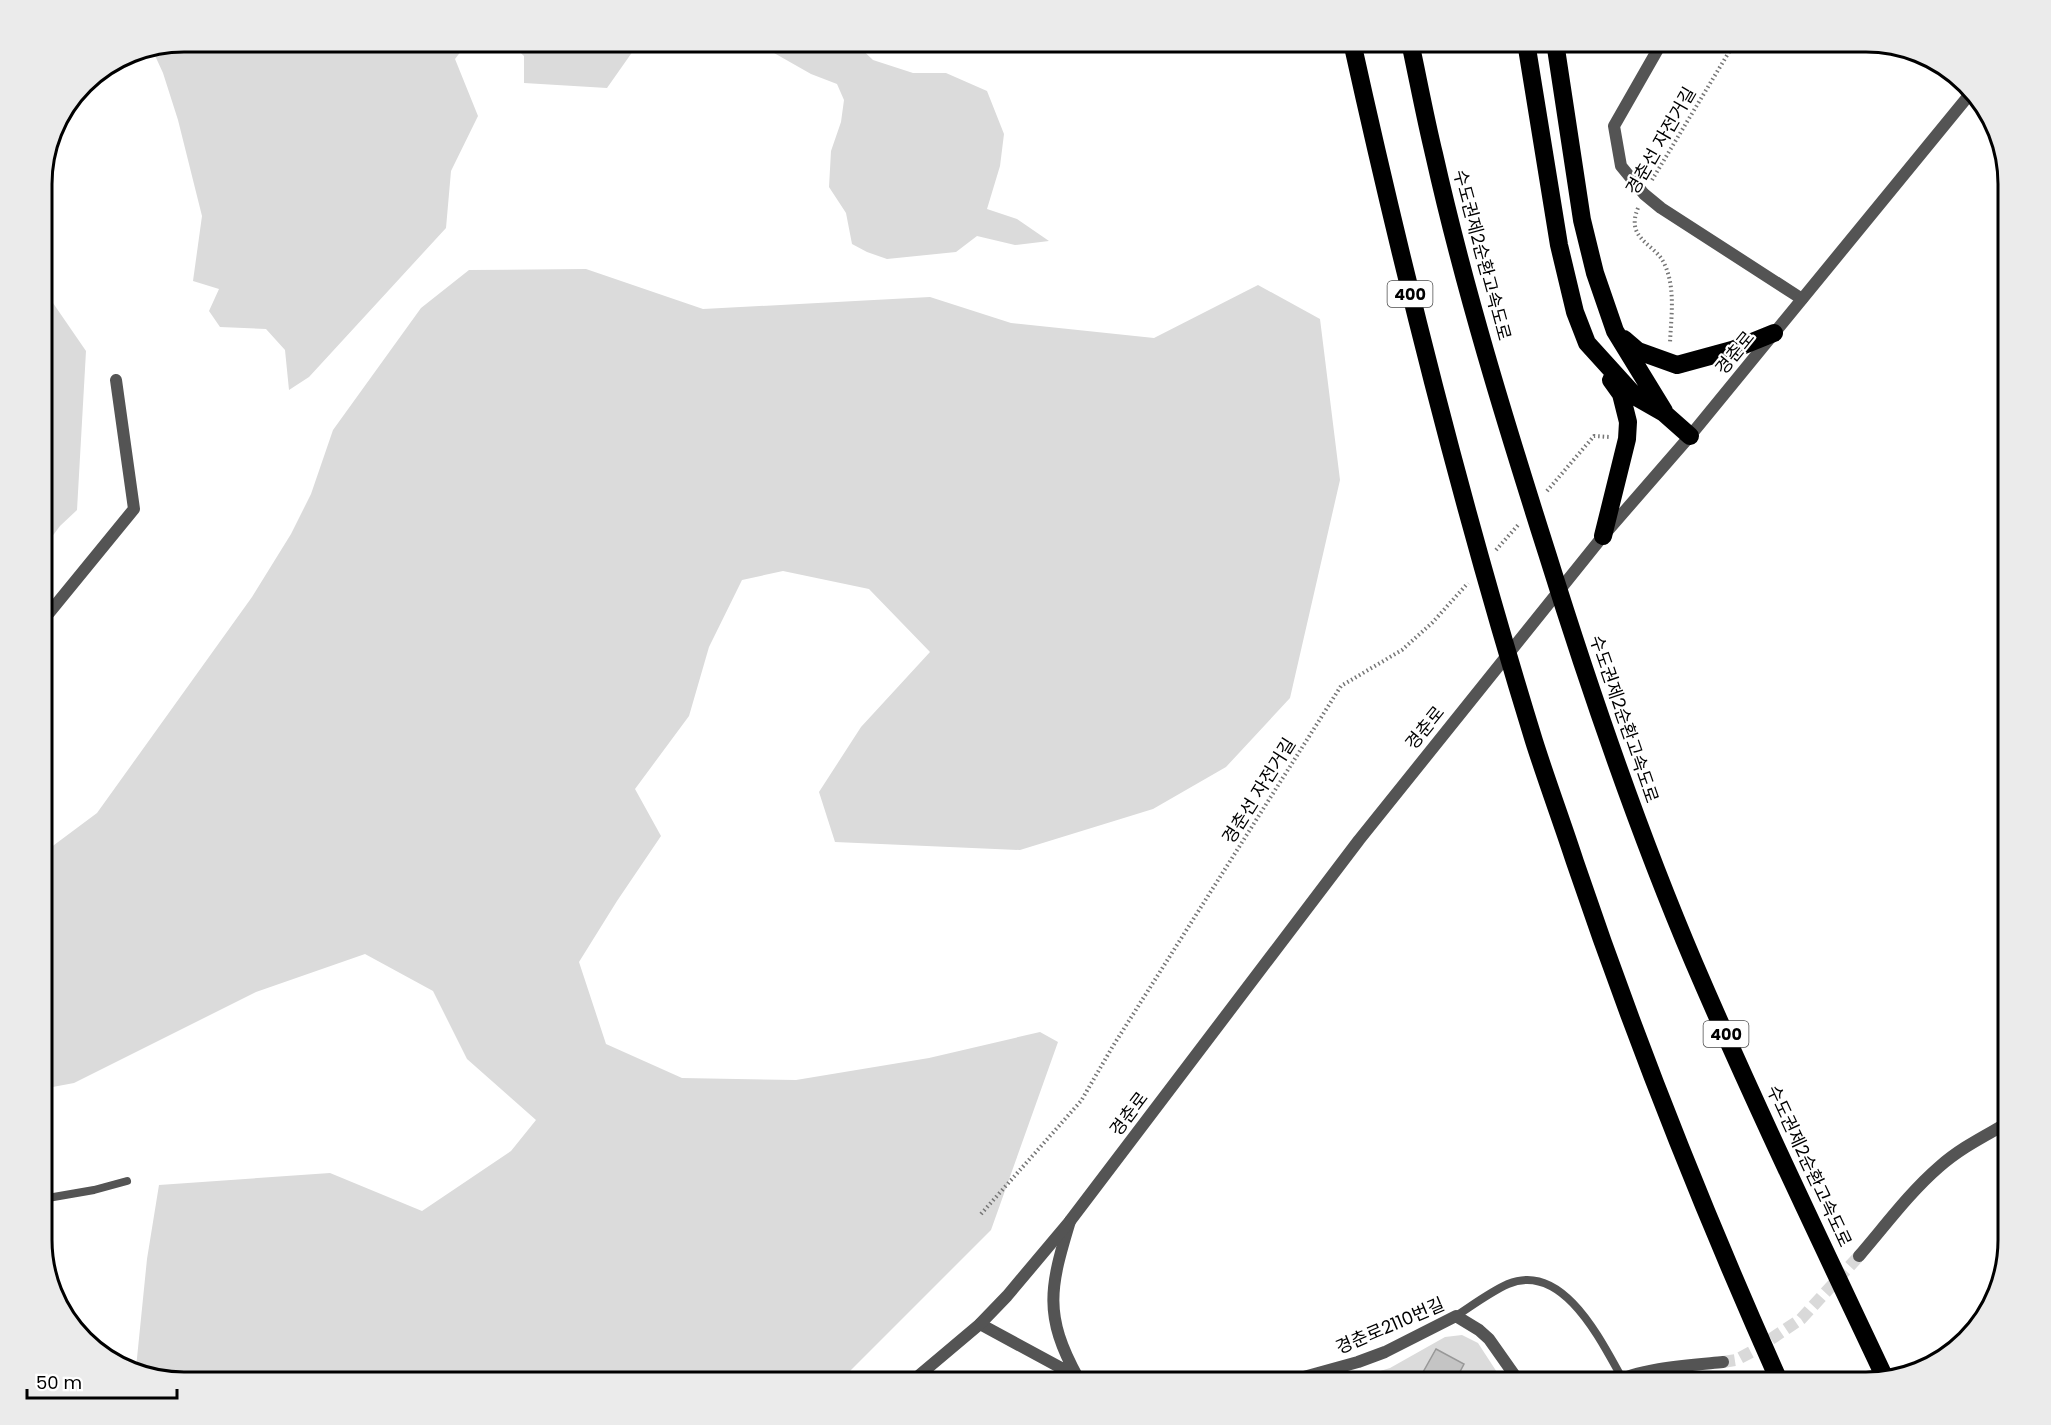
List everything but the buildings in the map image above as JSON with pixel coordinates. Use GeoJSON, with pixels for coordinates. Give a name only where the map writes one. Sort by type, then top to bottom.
{"type":"FeatureCollection","features":[{"type":"Feature","properties":{"kind":"highway","name":"400"},"geometry":{"type":"LineString","coordinates":[[1354,52],[1399,247],[1475,544],[1535,744],[1602,941],[1664,1104],[1740,1294],[1775,1372]]}},
{"type":"Feature","properties":{"kind":"highway","name":"수도권제2순환고속도로"},"geometry":{"type":"LineString","coordinates":[[1412,52],[1434,154],[1462,266],[1522,473],[1587,681],[1641,831],[1693,961],[1805,1212],[1882,1371]]}},
{"type":"Feature","properties":{"kind":"highway"},"geometry":{"type":"LineString","coordinates":[[1528,52],[1559,245],[1572,302],[1587,344],[1621,394],[1628,422],[1627,439],[1604,536]]}},
{"type":"Feature","properties":{"kind":"highway"},"geometry":{"type":"LineString","coordinates":[[1557,52],[1582,220],[1594,273],[1615,331],[1665,413]]}},
{"type":"Feature","properties":{"kind":"highway"},"geometry":{"type":"LineString","coordinates":[[1615,331],[1638,351],[1677,365],[1732,350],[1774,333]]}},
{"type":"Feature","properties":{"kind":"highway"},"geometry":{"type":"LineString","coordinates":[[1587,344],[1636,397],[1665,413],[1690,436]]}},
{"type":"Feature","properties":{"kind":"street"},"geometry":{"type":"LineString","coordinates":[[1656,52],[1614,126],[1621,166],[1644,194],[1661,208],[1803,299]]}},
{"type":"Feature","properties":{"kind":"street","name":"경춘로"},"geometry":{"type":"LineString","coordinates":[[923,1372],[980,1324],[1007,1296],[1070,1221],[1359,840],[1604,536],[1690,436],[1967,98]]}},
{"type":"Feature","properties":{"kind":"street"},"geometry":{"type":"LineString","coordinates":[[53,608],[134,509],[116,380]]}},
{"type":"Feature","properties":{"kind":"street"},"geometry":{"type":"LineString","coordinates":[[1859,1256],[1905,1202],[1940,1166],[1962,1149],[1998,1128]]}},
{"type":"Feature","properties":{"kind":"street"},"geometry":{"type":"LineString","coordinates":[[1070,1221],[1059,1256],[1053,1304],[1055,1326],[1061,1344],[1078,1372]]}},
{"type":"Feature","properties":{"kind":"street","name":"경춘로2110번길"},"geometry":{"type":"LineString","coordinates":[[1321,1372],[1367,1359],[1456,1316],[1489,1339],[1512,1372]]}},
{"type":"Feature","properties":{"kind":"street"},"geometry":{"type":"LineString","coordinates":[[980,1324],[1068,1372]]}},
{"type":"Feature","properties":{"kind":"street"},"geometry":{"type":"LineString","coordinates":[[1647,1372],[1723,1362]]}},
{"type":"Feature","properties":{"kind":"lane"},"geometry":{"type":"LineString","coordinates":[[53,1198],[127,1181]]}},
{"type":"Feature","properties":{"kind":"lane"},"geometry":{"type":"LineString","coordinates":[[1456,1316],[1508,1284],[1522,1280],[1548,1285],[1567,1298],[1584,1316],[1613,1372]]}},
{"type":"Feature","properties":{"kind":"path","name":"경춘선 자전거길"},"geometry":{"type":"LineString","coordinates":[[1670,347],[1671,279],[1663,261],[1639,238],[1634,217],[1659,167],[1729,52]]}},
{"type":"Feature","properties":{"kind":"path"},"geometry":{"type":"LineString","coordinates":[[1543,496],[1594,436],[1611,437]]}},
{"type":"Feature","properties":{"kind":"path"},"geometry":{"type":"LineString","coordinates":[[1491,556],[1521,522]]}},
{"type":"Feature","properties":{"kind":"path","name":"경춘선 자전거길"},"geometry":{"type":"LineString","coordinates":[[981,1214],[1081,1101],[1113,1046],[1341,686],[1402,650],[1432,623],[1469,581]]}},
{"type":"Feature","properties":{"kind":"shaded area"},"geometry":{"type":"Polygon","coordinates":[[[184,52],[460,52],[455,59],[478,116],[451,171],[446,228],[309,377],[289,390],[285,350],[266,329],[220,327],[209,311],[219,289],[193,281],[202,216],[178,120],[155,56],[184,52]]]}},
{"type":"Feature","properties":{"kind":"shaded area"},"geometry":{"type":"Polygon","coordinates":[[[520,52],[632,52],[607,88],[524,83],[524,56],[520,52]]]}},
{"type":"Feature","properties":{"kind":"shaded area"},"geometry":{"type":"Polygon","coordinates":[[[772,52],[865,52],[873,60],[913,73],[946,73],[987,91],[1004,134],[1000,166],[987,209],[1017,219],[1049,241],[1015,245],[977,236],[956,252],[887,259],[852,244],[846,213],[829,187],[831,151],[841,122],[844,100],[837,84],[811,74],[772,52]]]}},
{"type":"Feature","properties":{"kind":"shaded area"},"geometry":{"type":"Polygon","coordinates":[[[586,269],[703,309],[930,297],[1011,323],[1154,338],[1258,285],[1320,319],[1340,480],[1290,698],[1226,767],[1153,809],[1020,850],[835,842],[819,792],[861,727],[930,652],[869,589],[783,571],[742,580],[709,647],[689,716],[635,789],[661,836],[579,962],[606,1044],[682,1078],[796,1080],[929,1058],[1040,1032],[1058,1042],[991,1230],[849,1372],[176,1372],[159,1370],[137,1363],[147,1259],[159,1185],[330,1173],[422,1211],[511,1151],[536,1120],[467,1059],[433,991],[365,954],[256,992],[74,1083],[53,1087],[53,846],[97,813],[252,597],[291,534],[311,494],[333,430],[421,308],[469,270],[586,269]]]}},
{"type":"Feature","properties":{"kind":"shaded area"},"geometry":{"type":"Polygon","coordinates":[[[53,303],[86,351],[77,510],[53,535],[53,303]]]}},
{"type":"Feature","properties":{"kind":"shaded area"},"geometry":{"type":"Polygon","coordinates":[[[1462,1335],[1478,1343],[1497,1372],[1377,1372],[1390,1368],[1445,1337],[1462,1335]]]}},
{"type":"Feature","properties":{"kind":"tunnel"},"geometry":{"type":"LineString","coordinates":[[1723,1362],[1736,1360],[1753,1351],[1801,1319],[1859,1256]]}}]}
